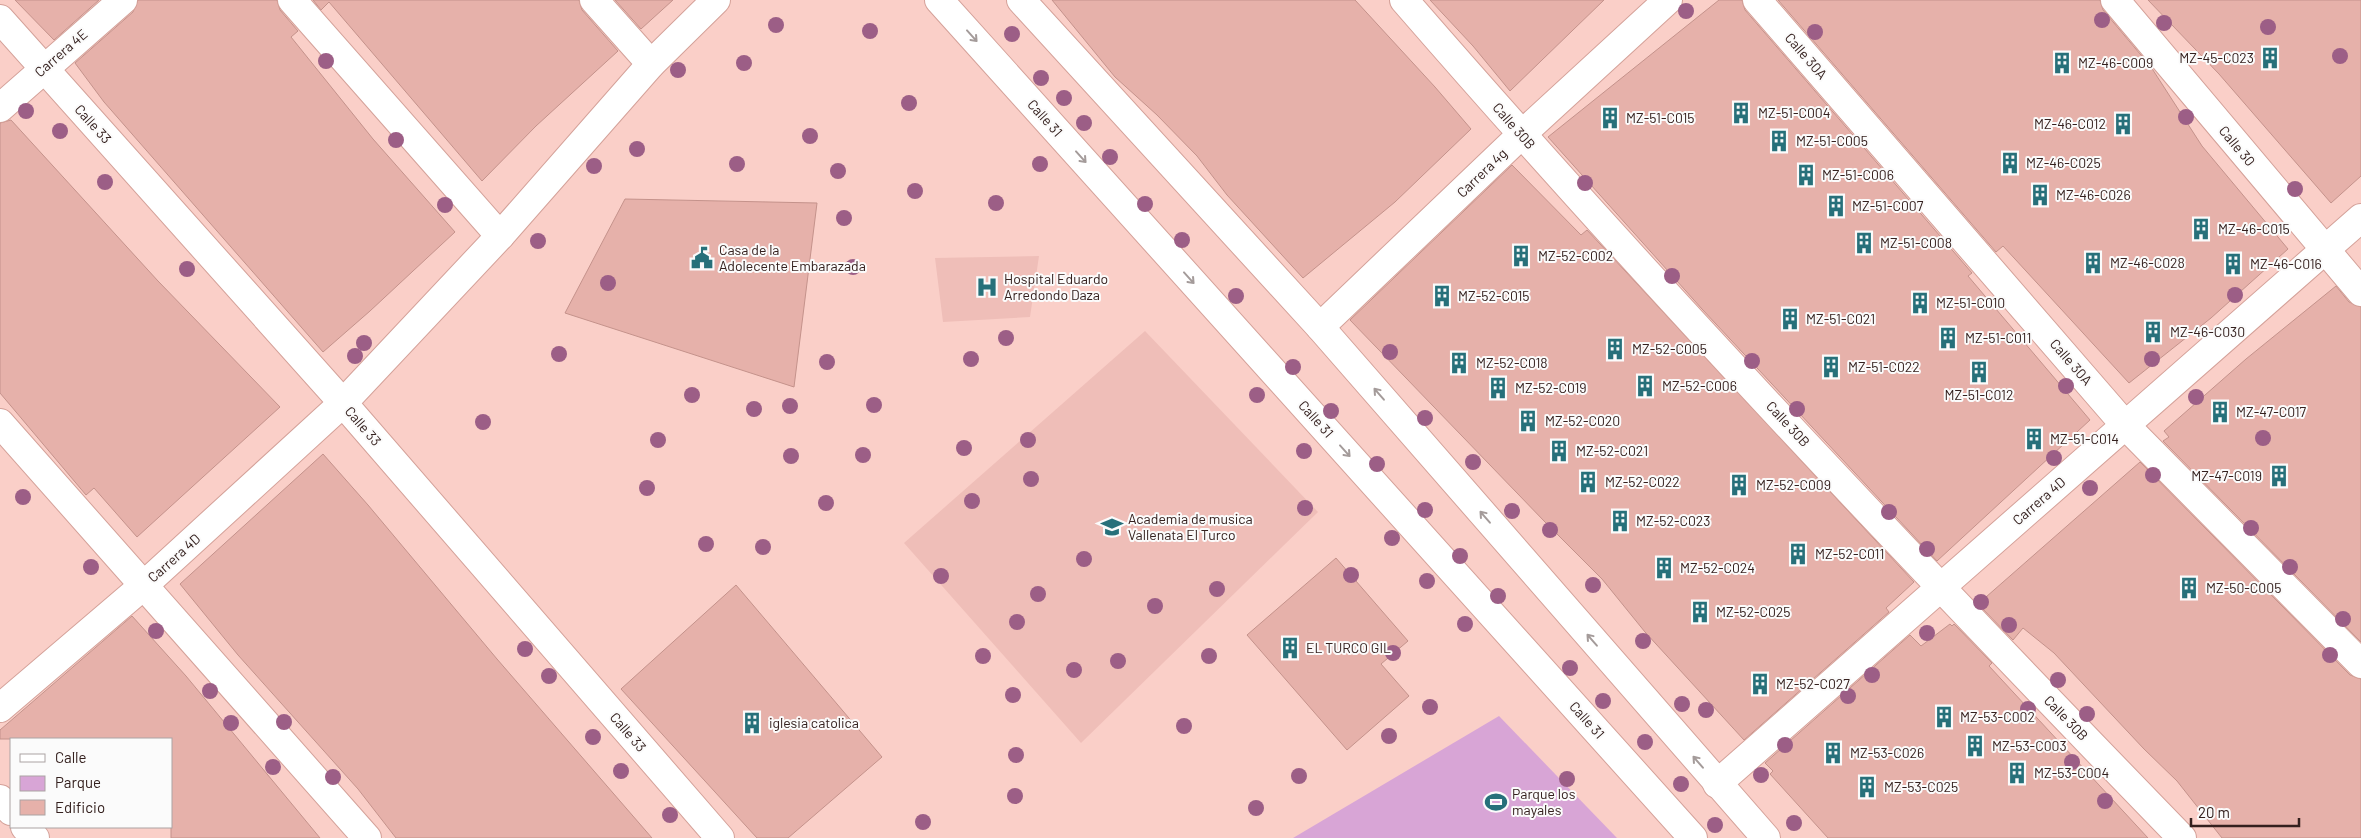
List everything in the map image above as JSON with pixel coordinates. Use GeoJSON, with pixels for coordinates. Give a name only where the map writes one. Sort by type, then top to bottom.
{"type":"FeatureCollection","features":[{"type":"Feature","properties":{"kind":"street","name":"Carrera 4E"},"geometry":{"type":"LineString","coordinates":[[0,108],[43,68],[124,0]]}},
{"type":"Feature","properties":{"kind":"street"},"geometry":{"type":"LineString","coordinates":[[292,0],[500,236]]}},
{"type":"Feature","properties":{"kind":"street"},"geometry":{"type":"LineString","coordinates":[[594,0],[651,64]]}},
{"type":"Feature","properties":{"kind":"street","name":"Carrera 4D"},"geometry":{"type":"LineString","coordinates":[[0,708],[144,586],[343,403],[500,236],[651,64],[716,0]]}},
{"type":"Feature","properties":{"kind":"street","name":"Calle 31"},"geometry":{"type":"LineString","coordinates":[[940,0],[1693,838]]}},
{"type":"Feature","properties":{"kind":"street"},"geometry":{"type":"LineString","coordinates":[[1021,0],[1320,327],[1766,838]]}},
{"type":"Feature","properties":{"kind":"street","name":"Calle 30B"},"geometry":{"type":"LineString","coordinates":[[1404,0],[1522,135],[1940,588],[2182,838]]}},
{"type":"Feature","properties":{"kind":"street","name":"Carrera 4g"},"geometry":{"type":"LineString","coordinates":[[1320,327],[1522,135],[1668,0]]}},
{"type":"Feature","properties":{"kind":"street","name":"Calle 30A"},"geometry":{"type":"LineString","coordinates":[[1757,0],[2125,425],[2361,664]]}},
{"type":"Feature","properties":{"kind":"street","name":"Calle 30"},"geometry":{"type":"LineString","coordinates":[[2115,0],[2324,251],[2361,292]]}},
{"type":"Feature","properties":{"kind":"street","name":"Calle 33"},"geometry":{"type":"LineString","coordinates":[[0,19],[343,403],[720,838]]}},
{"type":"Feature","properties":{"kind":"street","name":"Carrera 4D"},"geometry":{"type":"LineString","coordinates":[[1717,784],[2361,218]]}},
{"type":"Feature","properties":{"kind":"street"},"geometry":{"type":"LineString","coordinates":[[0,423],[366,838]]}},
{"type":"Feature","properties":{"kind":"street"},"geometry":{"type":"LineString","coordinates":[[0,798],[10,810]]}},
{"type":"Feature","properties":{"kind":"street"},"geometry":{"type":"LineString","coordinates":[[26,828],[34,838]]}},
{"type":"Feature","properties":{"kind":"shaded area","name":"Hospital Eduardo Arredondo Daza"},"geometry":{"type":"Polygon","coordinates":[[[1039,256],[1030,317],[943,322],[935,258],[1039,256]]]}},
{"type":"Feature","properties":{"kind":"shaded area","name":"Academia de musica Vallenata El Turco"},"geometry":{"type":"Polygon","coordinates":[[[1145,331],[1318,512],[1081,743],[904,543],[1145,331]]]}},
{"type":"Feature","properties":{"kind":"green space"},"geometry":{"type":"Polygon","coordinates":[[[1499,716],[1617,838],[1293,838],[1499,716]]]}},
{"type":"Feature","properties":{"kind":"building"},"geometry":{"type":"Polygon","coordinates":[[[15,0],[99,0],[54,40],[15,0]]]}},
{"type":"Feature","properties":{"kind":"building"},"geometry":{"type":"Polygon","coordinates":[[[138,0],[277,0],[280,10],[298,31],[291,37],[373,139],[455,232],[323,352],[104,102],[75,63],[133,12],[138,0]]]}},
{"type":"Feature","properties":{"kind":"building"},"geometry":{"type":"Polygon","coordinates":[[[313,0],[579,0],[582,10],[618,51],[536,126],[482,181],[329,2],[321,10],[313,0]]]}},
{"type":"Feature","properties":{"kind":"building"},"geometry":{"type":"Polygon","coordinates":[[[615,0],[673,0],[641,29],[615,0]]]}},
{"type":"Feature","properties":{"kind":"building"},"geometry":{"type":"Polygon","coordinates":[[[1052,0],[1355,0],[1471,129],[1395,202],[1303,278],[1227,195],[1197,156],[1157,115],[1115,77],[1052,0]]]}},
{"type":"Feature","properties":{"kind":"building"},"geometry":{"type":"Polygon","coordinates":[[[1430,0],[1604,0],[1510,91],[1473,46],[1430,0]]]}},
{"type":"Feature","properties":{"kind":"building"},"geometry":{"type":"Polygon","coordinates":[[[1719,0],[1742,0],[1745,10],[1972,273],[1968,276],[2090,420],[1937,561],[1702,309],[1548,137],[1719,0]]]}},
{"type":"Feature","properties":{"kind":"building"},"geometry":{"type":"Polygon","coordinates":[[[1778,0],[2100,0],[2103,10],[2151,67],[2202,146],[2288,249],[2211,318],[2129,383],[2003,246],[1996,252],[1778,0]]]}},
{"type":"Feature","properties":{"kind":"building"},"geometry":{"type":"Polygon","coordinates":[[[2148,0],[2361,0],[2361,176],[2331,203],[2219,74],[2148,0]]]}},
{"type":"Feature","properties":{"kind":"building"},"geometry":{"type":"Polygon","coordinates":[[[11,120],[158,281],[280,407],[137,537],[94,488],[86,495],[0,393],[0,123],[11,120]]]}},
{"type":"Feature","properties":{"kind":"building"},"geometry":{"type":"Polygon","coordinates":[[[1512,165],[1581,235],[1587,230],[1914,582],[1886,608],[1889,612],[1744,740],[1645,632],[1602,579],[1350,320],[1512,165]]]}},
{"type":"Feature","properties":{"kind":"building","name":"Casa de la Adolecente Embarazada"},"geometry":{"type":"Polygon","coordinates":[[[625,199],[817,203],[794,387],[565,313],[625,199]]]}},
{"type":"Feature","properties":{"kind":"building"},"geometry":{"type":"Polygon","coordinates":[[[2336,286],[2349,302],[2361,307],[2361,642],[2163,441],[2169,437],[2164,431],[2246,359],[2336,286]]]}},
{"type":"Feature","properties":{"kind":"building"},"geometry":{"type":"Polygon","coordinates":[[[323,454],[652,838],[396,838],[358,789],[238,655],[180,584],[323,454]]]}},
{"type":"Feature","properties":{"kind":"building"},"geometry":{"type":"Polygon","coordinates":[[[2140,462],[2350,675],[2361,679],[2361,838],[2222,838],[2177,781],[2144,749],[2054,653],[2023,628],[2013,640],[1978,604],[2140,462]]]}},
{"type":"Feature","properties":{"kind":"building","name":"EL TURCO GIL"},"geometry":{"type":"Polygon","coordinates":[[[1336,558],[1408,641],[1381,664],[1409,696],[1347,750],[1247,635],[1336,558]]]}},
{"type":"Feature","properties":{"kind":"building","name":"iglesia catolica"},"geometry":{"type":"Polygon","coordinates":[[[736,585],[882,757],[788,838],[757,838],[621,689],[736,585]]]}},
{"type":"Feature","properties":{"kind":"building"},"geometry":{"type":"Polygon","coordinates":[[[132,616],[186,676],[320,838],[171,838],[172,738],[0,739],[0,730],[132,616]]]}},
{"type":"Feature","properties":{"kind":"building"},"geometry":{"type":"Polygon","coordinates":[[[1950,624],[1952,626],[1954,624],[1992,663],[1989,666],[2148,838],[1828,838],[1770,774],[1773,771],[1765,763],[1910,635],[1921,646],[1950,624]]]}},
{"type":"Feature","properties":{"kind":"place","name":"MZ-45-C023"},"geometry":{"type":"Point","coordinates":[2270,58]}},
{"type":"Feature","properties":{"kind":"place","name":"MZ-46-C009"},"geometry":{"type":"Point","coordinates":[2062,63]}},
{"type":"Feature","properties":{"kind":"place","name":"MZ-51-C004"},"geometry":{"type":"Point","coordinates":[1741,113]}},
{"type":"Feature","properties":{"kind":"place","name":"MZ-51-C015"},"geometry":{"type":"Point","coordinates":[1610,118]}},
{"type":"Feature","properties":{"kind":"place","name":"MZ-46-C012"},"geometry":{"type":"Point","coordinates":[2123,124]}},
{"type":"Feature","properties":{"kind":"place","name":"MZ-51-C005"},"geometry":{"type":"Point","coordinates":[1779,141]}},
{"type":"Feature","properties":{"kind":"place","name":"MZ-46-C025"},"geometry":{"type":"Point","coordinates":[2010,163]}},
{"type":"Feature","properties":{"kind":"place","name":"MZ-51-C006"},"geometry":{"type":"Point","coordinates":[1806,175]}},
{"type":"Feature","properties":{"kind":"place","name":"MZ-46-C026"},"geometry":{"type":"Point","coordinates":[2040,195]}},
{"type":"Feature","properties":{"kind":"place","name":"MZ-51-C007"},"geometry":{"type":"Point","coordinates":[1836,206]}},
{"type":"Feature","properties":{"kind":"place","name":"MZ-46-C015"},"geometry":{"type":"Point","coordinates":[2201,229]}},
{"type":"Feature","properties":{"kind":"place","name":"MZ-51-C008"},"geometry":{"type":"Point","coordinates":[1864,243]}},
{"type":"Feature","properties":{"kind":"place","name":"MZ-52-C002"},"geometry":{"type":"Point","coordinates":[1521,256]}},
{"type":"Feature","properties":{"kind":"place","name":"Casa de la Adolecente Embarazada"},"geometry":{"type":"Point","coordinates":[702,258]}},
{"type":"Feature","properties":{"kind":"place","name":"MZ-46-C028"},"geometry":{"type":"Point","coordinates":[2093,263]}},
{"type":"Feature","properties":{"kind":"place","name":"MZ-46-C016"},"geometry":{"type":"Point","coordinates":[2233,264]}},
{"type":"Feature","properties":{"kind":"place","name":"Hospital Eduardo Arredondo Daza"},"geometry":{"type":"Point","coordinates":[987,287]}},
{"type":"Feature","properties":{"kind":"place","name":"MZ-52-C015"},"geometry":{"type":"Point","coordinates":[1442,296]}},
{"type":"Feature","properties":{"kind":"place","name":"MZ-51-C010"},"geometry":{"type":"Point","coordinates":[1920,303]}},
{"type":"Feature","properties":{"kind":"place","name":"MZ-51-C021"},"geometry":{"type":"Point","coordinates":[1790,319]}},
{"type":"Feature","properties":{"kind":"place","name":"MZ-46-C030"},"geometry":{"type":"Point","coordinates":[2153,332]}},
{"type":"Feature","properties":{"kind":"place","name":"MZ-51-C011"},"geometry":{"type":"Point","coordinates":[1948,338]}},
{"type":"Feature","properties":{"kind":"place","name":"MZ-52-C005"},"geometry":{"type":"Point","coordinates":[1615,349]}},
{"type":"Feature","properties":{"kind":"place","name":"MZ-52-C018"},"geometry":{"type":"Point","coordinates":[1459,363]}},
{"type":"Feature","properties":{"kind":"place","name":"MZ-51-C022"},"geometry":{"type":"Point","coordinates":[1831,367]}},
{"type":"Feature","properties":{"kind":"place","name":"MZ-51-C012"},"geometry":{"type":"Point","coordinates":[1979,372]}},
{"type":"Feature","properties":{"kind":"place","name":"MZ-52-C006"},"geometry":{"type":"Point","coordinates":[1645,386]}},
{"type":"Feature","properties":{"kind":"place","name":"MZ-52-C019"},"geometry":{"type":"Point","coordinates":[1498,388]}},
{"type":"Feature","properties":{"kind":"place","name":"MZ-47-C017"},"geometry":{"type":"Point","coordinates":[2220,412]}},
{"type":"Feature","properties":{"kind":"place","name":"MZ-52-C020"},"geometry":{"type":"Point","coordinates":[1528,421]}},
{"type":"Feature","properties":{"kind":"place","name":"MZ-51-C014"},"geometry":{"type":"Point","coordinates":[2034,439]}},
{"type":"Feature","properties":{"kind":"place","name":"MZ-52-C021"},"geometry":{"type":"Point","coordinates":[1559,451]}},
{"type":"Feature","properties":{"kind":"place","name":"MZ-47-C019"},"geometry":{"type":"Point","coordinates":[2279,476]}},
{"type":"Feature","properties":{"kind":"place","name":"MZ-52-C022"},"geometry":{"type":"Point","coordinates":[1588,482]}},
{"type":"Feature","properties":{"kind":"place","name":"MZ-52-C009"},"geometry":{"type":"Point","coordinates":[1739,485]}},
{"type":"Feature","properties":{"kind":"place","name":"MZ-52-C023"},"geometry":{"type":"Point","coordinates":[1620,521]}},
{"type":"Feature","properties":{"kind":"place","name":"Academia de musica Vallenata El Turco"},"geometry":{"type":"Point","coordinates":[1112,527]}},
{"type":"Feature","properties":{"kind":"place","name":"MZ-52-C011"},"geometry":{"type":"Point","coordinates":[1798,554]}},
{"type":"Feature","properties":{"kind":"place","name":"MZ-52-C024"},"geometry":{"type":"Point","coordinates":[1664,568]}},
{"type":"Feature","properties":{"kind":"place","name":"MZ-50-C005"},"geometry":{"type":"Point","coordinates":[2189,588]}},
{"type":"Feature","properties":{"kind":"place","name":"MZ-52-C025"},"geometry":{"type":"Point","coordinates":[1700,612]}},
{"type":"Feature","properties":{"kind":"place","name":"EL TURCO GIL"},"geometry":{"type":"Point","coordinates":[1290,648]}},
{"type":"Feature","properties":{"kind":"place","name":"MZ-52-C027"},"geometry":{"type":"Point","coordinates":[1760,684]}},
{"type":"Feature","properties":{"kind":"place","name":"MZ-53-C002"},"geometry":{"type":"Point","coordinates":[1944,717]}},
{"type":"Feature","properties":{"kind":"place","name":"iglesia catolica"},"geometry":{"type":"Point","coordinates":[752,723]}},
{"type":"Feature","properties":{"kind":"place","name":"MZ-53-C003"},"geometry":{"type":"Point","coordinates":[1975,746]}},
{"type":"Feature","properties":{"kind":"place","name":"MZ-53-C026"},"geometry":{"type":"Point","coordinates":[1833,753]}},
{"type":"Feature","properties":{"kind":"place","name":"MZ-53-C004"},"geometry":{"type":"Point","coordinates":[2017,773]}},
{"type":"Feature","properties":{"kind":"place","name":"MZ-53-C025"},"geometry":{"type":"Point","coordinates":[1867,787]}},
{"type":"Feature","properties":{"kind":"place","name":"Parque los mayales"},"geometry":{"type":"Point","coordinates":[1496,802]}}]}
